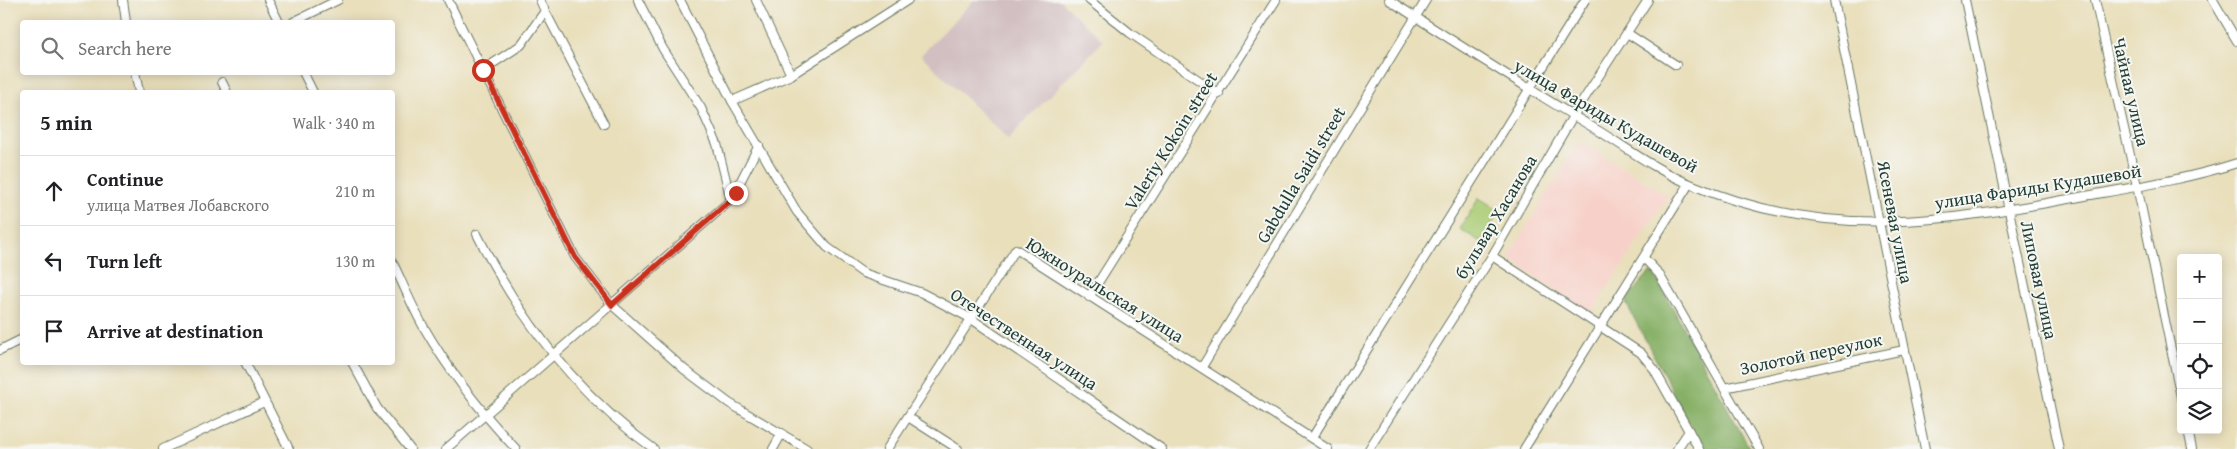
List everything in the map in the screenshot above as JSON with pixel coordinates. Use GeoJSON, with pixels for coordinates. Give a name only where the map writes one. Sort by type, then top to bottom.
{"type":"FeatureCollection","features":[{"type":"Feature","properties":{"kind":"street"},"geometry":{"type":"LineString","coordinates":[[122,0],[126,20]]}},
{"type":"Feature","properties":{"kind":"street"},"geometry":{"type":"LineString","coordinates":[[268,0],[278,20]]}},
{"type":"Feature","properties":{"kind":"street"},"geometry":{"type":"LineString","coordinates":[[296,20],[338,0]]}},
{"type":"Feature","properties":{"kind":"street"},"geometry":{"type":"LineString","coordinates":[[448,0],[575,257],[612,305],[685,370],[729,403],[807,449]]}},
{"type":"Feature","properties":{"kind":"street"},"geometry":{"type":"LineString","coordinates":[[540,0],[604,124]]}},
{"type":"Feature","properties":{"kind":"street"},"geometry":{"type":"LineString","coordinates":[[638,0],[663,49],[701,108],[717,144],[731,200]]}},
{"type":"Feature","properties":{"kind":"street","name":"Отечественная улица"},"geometry":{"type":"LineString","coordinates":[[680,0],[732,101],[797,212],[827,246],[863,273],[922,293],[970,318],[1162,449]]}},
{"type":"Feature","properties":{"kind":"street"},"geometry":{"type":"LineString","coordinates":[[756,0],[791,75]]}},
{"type":"Feature","properties":{"kind":"street"},"geometry":{"type":"LineString","coordinates":[[732,101],[791,75],[908,0]]}},
{"type":"Feature","properties":{"kind":"street"},"geometry":{"type":"LineString","coordinates":[[1090,0],[1130,33],[1219,94]]}},
{"type":"Feature","properties":{"kind":"street","name":"Valeriy Kokoin street"},"geometry":{"type":"LineString","coordinates":[[1089,297],[1219,94],[1276,0]]}},
{"type":"Feature","properties":{"kind":"street","name":"улица Фариды Кудашевой"},"geometry":{"type":"LineString","coordinates":[[1390,0],[1529,89],[1689,184],[1779,214],[1812,219],[1879,224],[1945,219],[2010,210],[2206,173],[2237,163]]}},
{"type":"Feature","properties":{"kind":"street","name":"Gabdulla Saidi street"},"geometry":{"type":"LineString","coordinates":[[1202,367],[1426,0]]}},
{"type":"Feature","properties":{"kind":"street"},"geometry":{"type":"LineString","coordinates":[[1312,438],[1585,0]]}},
{"type":"Feature","properties":{"kind":"street","name":"бульвар Хасанова"},"geometry":{"type":"LineString","coordinates":[[1369,449],[1492,256],[1573,116],[1648,0]]}},
{"type":"Feature","properties":{"kind":"street","name":"Ясеневая улица"},"geometry":{"type":"LineString","coordinates":[[1834,0],[1925,449]]}},
{"type":"Feature","properties":{"kind":"street","name":"Липовая улица"},"geometry":{"type":"LineString","coordinates":[[1965,0],[2059,449]]}},
{"type":"Feature","properties":{"kind":"street","name":"Чайная улица"},"geometry":{"type":"LineString","coordinates":[[2095,0],[2137,186],[2179,389]]}},
{"type":"Feature","properties":{"kind":"street"},"geometry":{"type":"LineString","coordinates":[[2213,0],[2237,41]]}},
{"type":"Feature","properties":{"kind":"street"},"geometry":{"type":"LineString","coordinates":[[483,70],[521,45],[545,11]]}},
{"type":"Feature","properties":{"kind":"street"},"geometry":{"type":"LineString","coordinates":[[1627,33],[1676,65]]}},
{"type":"Feature","properties":{"kind":"street"},"geometry":{"type":"LineString","coordinates":[[136,75],[139,90]]}},
{"type":"Feature","properties":{"kind":"street"},"geometry":{"type":"LineString","coordinates":[[304,75],[311,90]]}},
{"type":"Feature","properties":{"kind":"street"},"geometry":{"type":"LineString","coordinates":[[222,82],[226,90]]}},
{"type":"Feature","properties":{"kind":"street"},"geometry":{"type":"LineString","coordinates":[[446,449],[731,200],[759,145]]}},
{"type":"Feature","properties":{"kind":"street"},"geometry":{"type":"LineString","coordinates":[[1524,449],[1689,184]]}},
{"type":"Feature","properties":{"kind":"street"},"geometry":{"type":"LineString","coordinates":[[477,234],[517,306],[553,355],[616,419],[654,449]]}},
{"type":"Feature","properties":{"kind":"street","name":"Южноуральская улица"},"geometry":{"type":"LineString","coordinates":[[887,449],[1016,249],[1328,449]]}},
{"type":"Feature","properties":{"kind":"street"},"geometry":{"type":"LineString","coordinates":[[1492,256],[1641,353],[1647,359],[1699,449]]}},
{"type":"Feature","properties":{"kind":"street"},"geometry":{"type":"LineString","coordinates":[[1644,258],[1659,274],[1759,449]]}},
{"type":"Feature","properties":{"kind":"street"},"geometry":{"type":"LineString","coordinates":[[395,267],[422,323],[451,370],[485,416],[516,449]]}},
{"type":"Feature","properties":{"kind":"street"},"geometry":{"type":"LineString","coordinates":[[0,350],[20,340]]}},
{"type":"Feature","properties":{"kind":"street","name":"Золотой переулок"},"geometry":{"type":"LineString","coordinates":[[1724,388],[1904,350]]}},
{"type":"Feature","properties":{"kind":"street"},"geometry":{"type":"LineString","coordinates":[[246,365],[289,449]]}},
{"type":"Feature","properties":{"kind":"street"},"geometry":{"type":"LineString","coordinates":[[354,365],[377,408],[410,449]]}},
{"type":"Feature","properties":{"kind":"street"},"geometry":{"type":"LineString","coordinates":[[163,449],[264,402]]}},
{"type":"Feature","properties":{"kind":"street"},"geometry":{"type":"LineString","coordinates":[[908,417],[958,449]]}},
{"type":"Feature","properties":{"kind":"street"},"geometry":{"type":"LineString","coordinates":[[1677,449],[1689,431]]}},
{"type":"Feature","properties":{"kind":"street"},"geometry":{"type":"LineString","coordinates":[[772,449],[782,433]]}},
{"type":"Feature","properties":{"kind":"street"},"geometry":{"type":"LineString","coordinates":[[2189,434],[2192,449]]}},
{"type":"Feature","properties":{"kind":"street"},"geometry":{"type":"LineString","coordinates":[[1145,449],[1151,441]]}},
{"type":"Feature","properties":{"kind":"shaded area"},"geometry":{"type":"Polygon","coordinates":[[[974,0],[1060,0],[1103,41],[1008,139],[921,55],[974,0]]]}},
{"type":"Feature","properties":{"kind":"shaded area"},"geometry":{"type":"Polygon","coordinates":[[[1579,141],[1668,196],[1590,314],[1508,258],[1579,141]]]}},
{"type":"Feature","properties":{"kind":"green space"},"geometry":{"type":"Polygon","coordinates":[[[1479,198],[1500,211],[1481,242],[1460,229],[1479,198]]]}},
{"type":"Feature","properties":{"kind":"green space"},"geometry":{"type":"Polygon","coordinates":[[[1650,272],[1655,276],[1750,449],[1703,449],[1626,303],[1627,298],[1650,272]]]}},
{"type":"Feature","properties":{"kind":"route"},"geometry":{"type":"LineString","coordinates":[[483,70],[575,257],[612,305],[731,200],[736,193]]}}]}
